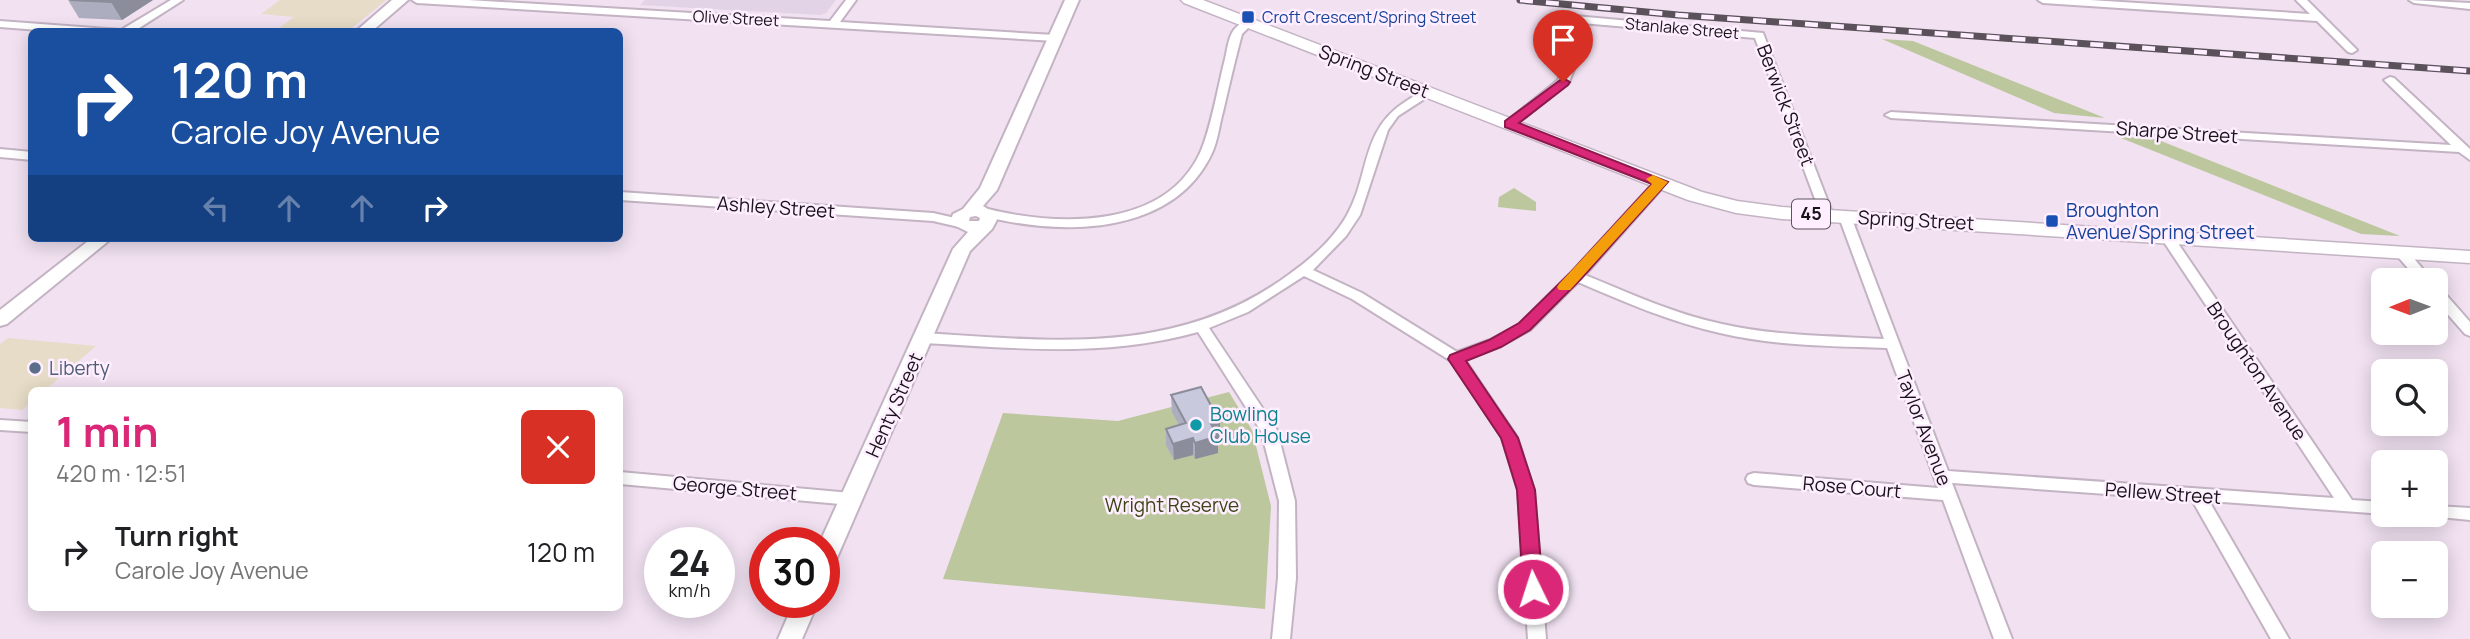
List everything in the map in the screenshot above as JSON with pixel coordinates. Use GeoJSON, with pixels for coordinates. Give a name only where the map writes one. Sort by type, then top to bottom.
{"type":"FeatureCollection","features":[{"type":"Feature","properties":{"kind":"main road","name":"Spring Street"},"geometry":{"type":"LineString","coordinates":[[1189,0],[1696,196],[1736,207],[1836,216],[2470,257]]}},
{"type":"Feature","properties":{"kind":"street"},"geometry":{"type":"LineString","coordinates":[[141,28],[178,0]]}},
{"type":"Feature","properties":{"kind":"street"},"geometry":{"type":"LineString","coordinates":[[367,28],[401,0]]}},
{"type":"Feature","properties":{"kind":"street","name":"Olive Street"},"geometry":{"type":"LineString","coordinates":[[417,0],[1055,38]]}},
{"type":"Feature","properties":{"kind":"street"},"geometry":{"type":"LineString","coordinates":[[620,12],[631,0]]}},
{"type":"Feature","properties":{"kind":"street"},"geometry":{"type":"LineString","coordinates":[[833,25],[851,0]]}},
{"type":"Feature","properties":{"kind":"street"},"geometry":{"type":"LineString","coordinates":[[974,218],[1072,0]]}},
{"type":"Feature","properties":{"kind":"street"},"geometry":{"type":"LineString","coordinates":[[2043,0],[2318,18]]}},
{"type":"Feature","properties":{"kind":"street"},"geometry":{"type":"LineString","coordinates":[[2301,0],[2352,50]]}},
{"type":"Feature","properties":{"kind":"street"},"geometry":{"type":"LineString","coordinates":[[2413,0],[2469,3]]}},
{"type":"Feature","properties":{"kind":"street"},"geometry":{"type":"LineString","coordinates":[[132,28],[155,16]]}},
{"type":"Feature","properties":{"kind":"street","name":"Stanlake Street"},"geometry":{"type":"LineString","coordinates":[[1510,124],[1563,82],[1571,64],[1564,18],[1759,35]]}},
{"type":"Feature","properties":{"kind":"street","name":"Ashley Street"},"geometry":{"type":"LineString","coordinates":[[623,195],[1069,224],[1113,220],[1148,209],[1179,188],[1205,156],[1237,33],[1248,23]]}},
{"type":"Feature","properties":{"kind":"street"},"geometry":{"type":"LineString","coordinates":[[0,24],[59,28]]}},
{"type":"Feature","properties":{"kind":"street","name":"Berwick Street"},"geometry":{"type":"LineString","coordinates":[[1759,35],[1836,216]]}},
{"type":"Feature","properties":{"kind":"street"},"geometry":{"type":"LineString","coordinates":[[2389,80],[2466,153]]}},
{"type":"Feature","properties":{"kind":"street"},"geometry":{"type":"LineString","coordinates":[[923,338],[1044,346],[1123,341],[1201,326],[1278,290],[1304,271],[1347,227],[1354,215],[1382,130],[1394,114],[1428,92]]}},
{"type":"Feature","properties":{"kind":"street","name":"Sharpe Street"},"geometry":{"type":"LineString","coordinates":[[1891,115],[2466,153]]}},
{"type":"Feature","properties":{"kind":"street"},"geometry":{"type":"LineString","coordinates":[[0,153],[28,156]]}},
{"type":"Feature","properties":{"kind":"street"},"geometry":{"type":"LineString","coordinates":[[1456,359],[1525,327],[1576,276],[1661,182]]}},
{"type":"Feature","properties":{"kind":"street","name":"Taylor Avenue"},"geometry":{"type":"LineString","coordinates":[[1836,216],[1892,344],[2003,639]]}},
{"type":"Feature","properties":{"kind":"street","name":"Henty Street"},"geometry":{"type":"LineString","coordinates":[[839,527],[974,218]]}},
{"type":"Feature","properties":{"kind":"street","name":"Broughton Avenue"},"geometry":{"type":"LineString","coordinates":[[2166,236],[2348,506]]}},
{"type":"Feature","properties":{"kind":"street"},"geometry":{"type":"LineString","coordinates":[[0,320],[98,242]]}},
{"type":"Feature","properties":{"kind":"street"},"geometry":{"type":"LineString","coordinates":[[2401,252],[2415,268]]}},
{"type":"Feature","properties":{"kind":"street"},"geometry":{"type":"LineString","coordinates":[[1304,271],[1357,296],[1456,359],[1509,438],[1526,490],[1537,639]]}},
{"type":"Feature","properties":{"kind":"street"},"geometry":{"type":"LineString","coordinates":[[1576,276],[1659,311],[1721,329],[1775,337],[1892,344]]}},
{"type":"Feature","properties":{"kind":"street"},"geometry":{"type":"LineString","coordinates":[[2448,306],[2470,331]]}},
{"type":"Feature","properties":{"kind":"street"},"geometry":{"type":"LineString","coordinates":[[1201,326],[1269,430],[1287,500],[1287,578],[1281,639]]}},
{"type":"Feature","properties":{"kind":"street"},"geometry":{"type":"LineString","coordinates":[[0,425],[28,427]]}},
{"type":"Feature","properties":{"kind":"street","name":"Pellew Street"},"geometry":{"type":"LineString","coordinates":[[1942,476],[2371,507]]}},
{"type":"Feature","properties":{"kind":"street","name":"George Street"},"geometry":{"type":"LineString","coordinates":[[623,478],[851,499]]}},
{"type":"Feature","properties":{"kind":"street","name":"Rose Court"},"geometry":{"type":"LineString","coordinates":[[1754,479],[1950,495]]}},
{"type":"Feature","properties":{"kind":"street"},"geometry":{"type":"LineString","coordinates":[[2198,496],[2280,639]]}},
{"type":"Feature","properties":{"kind":"street"},"geometry":{"type":"LineString","coordinates":[[2448,513],[2470,514]]}},
{"type":"Feature","properties":{"kind":"street"},"geometry":{"type":"LineString","coordinates":[[790,639],[799,618]]}},
{"type":"Feature","properties":{"kind":"shaded area"},"geometry":{"type":"Polygon","coordinates":[[[280,0],[386,0],[352,28],[279,28],[294,17],[261,14],[280,0]]]}},
{"type":"Feature","properties":{"kind":"shaded area"},"geometry":{"type":"Polygon","coordinates":[[[645,0],[836,0],[826,13],[820,15],[640,5],[645,0]]]}},
{"type":"Feature","properties":{"kind":"shaded area","name":"Liberty"},"geometry":{"type":"Polygon","coordinates":[[[8,338],[96,346],[48,387],[28,387],[28,405],[22,410],[0,408],[0,344],[8,338]]]}},
{"type":"Feature","properties":{"kind":"green space"},"geometry":{"type":"Polygon","coordinates":[[[1882,39],[1913,41],[2105,118],[2054,113],[1882,39]]]}},
{"type":"Feature","properties":{"kind":"green space"},"geometry":{"type":"Polygon","coordinates":[[[2116,136],[2156,139],[2400,236],[2361,234],[2116,136]]]}},
{"type":"Feature","properties":{"kind":"green space"},"geometry":{"type":"Polygon","coordinates":[[[1514,188],[1536,202],[1536,211],[1498,207],[1499,197],[1514,188]]]}},
{"type":"Feature","properties":{"kind":"green space","name":"Wright Reserve"},"geometry":{"type":"Polygon","coordinates":[[[1229,392],[1252,430],[1271,506],[1265,609],[943,579],[1003,413],[1118,421],[1229,392]]]}},
{"type":"Feature","properties":{"kind":"building"},"geometry":{"type":"Polygon","coordinates":[[[70,0],[114,0],[111,2],[70,0]]]}},
{"type":"Feature","properties":{"kind":"building"},"geometry":{"type":"Polygon","coordinates":[[[1201,387],[1220,422],[1211,424],[1218,436],[1195,443],[1193,438],[1173,444],[1166,429],[1186,423],[1171,395],[1201,387]]]}},
{"type":"Feature","properties":{"kind":"railway"},"geometry":{"type":"LineString","coordinates":[[1520,0],[1678,15],[2470,71]]}},
{"type":"Feature","properties":{"kind":"slow traffic"},"geometry":{"type":"LineString","coordinates":[[1565,287],[1661,182],[1653,179]]}},
{"type":"Feature","properties":{"kind":"place","name":"Croft Crescent/Spring Street"},"geometry":{"type":"Point","coordinates":[1248,17]}},
{"type":"Feature","properties":{"kind":"place","name":"Broughton Avenue/Spring Street"},"geometry":{"type":"Point","coordinates":[2052,221]}},
{"type":"Feature","properties":{"kind":"place","name":"Liberty"},"geometry":{"type":"Point","coordinates":[35,368]}},
{"type":"Feature","properties":{"kind":"place","name":"Bowling Club House"},"geometry":{"type":"Point","coordinates":[1196,425]}},
{"type":"Feature","properties":{"kind":"route"},"geometry":{"type":"LineString","coordinates":[[1533,589],[1526,490],[1509,438],[1456,359],[1525,327],[1576,276],[1661,182],[1510,124],[1563,82]]}}]}
